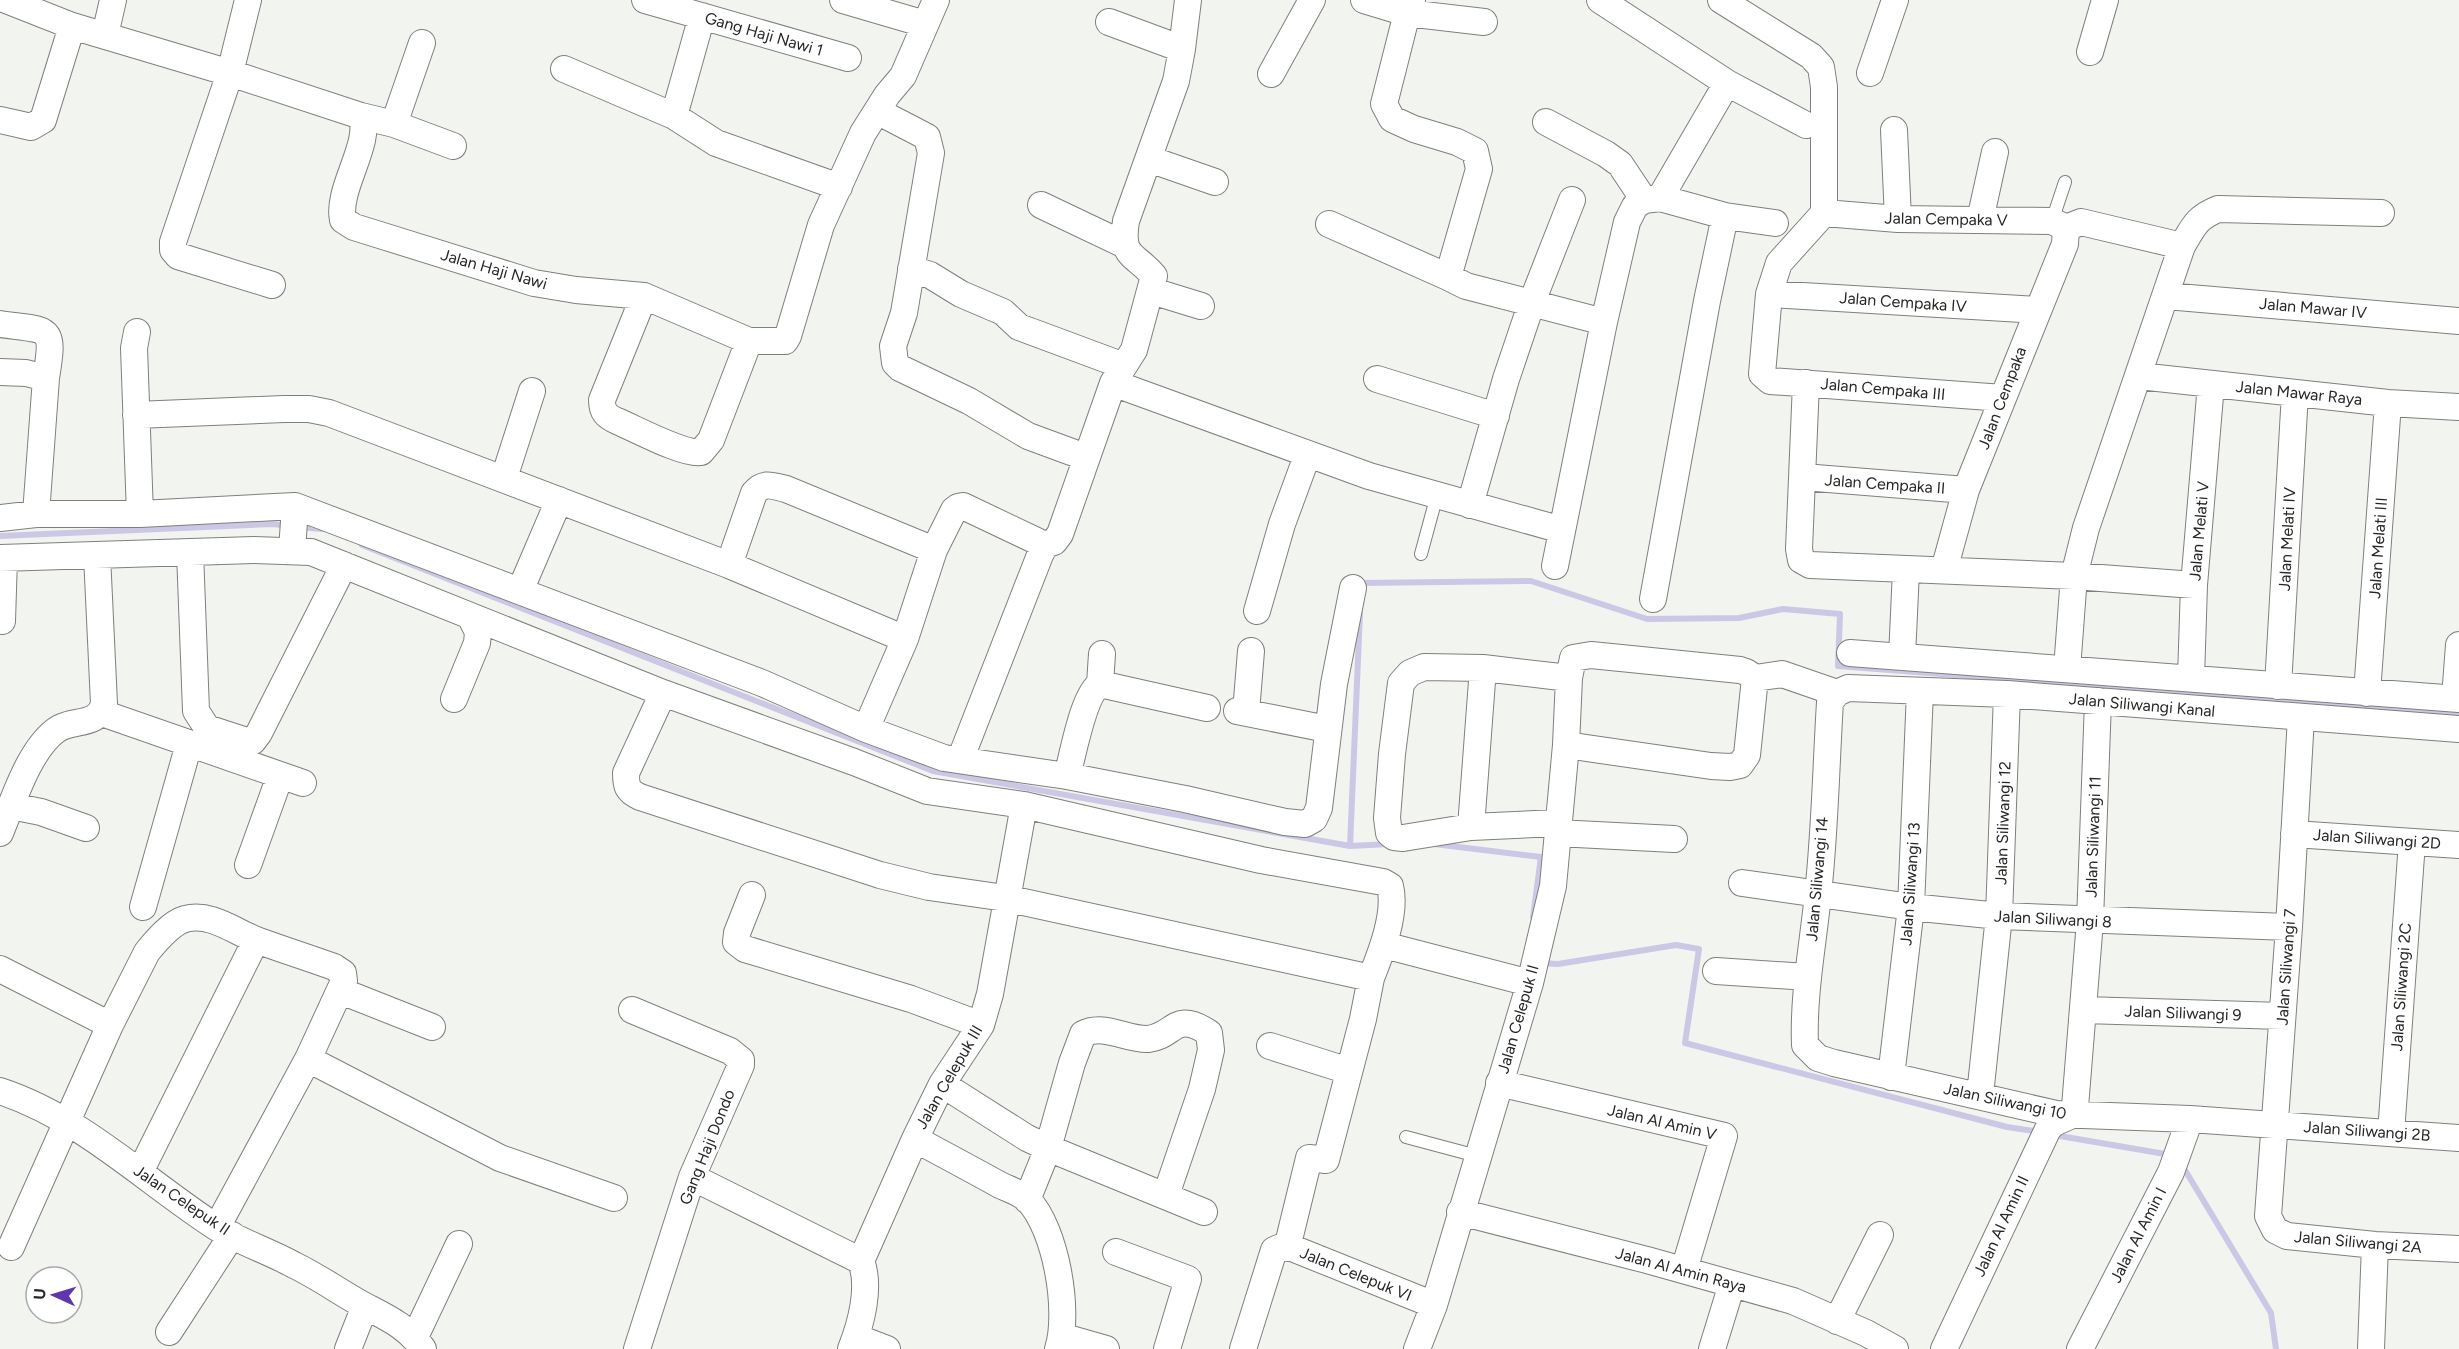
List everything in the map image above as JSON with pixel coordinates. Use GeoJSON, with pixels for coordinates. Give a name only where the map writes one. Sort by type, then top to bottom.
{"type":"FeatureCollection","features":[{"type":"Feature","properties":{"kind":"street"},"geometry":{"type":"LineString","coordinates":[[6,0],[72,26],[230,73],[361,116],[394,124],[453,146]]}},
{"type":"Feature","properties":{"kind":"street"},"geometry":{"type":"LineString","coordinates":[[105,35],[113,0]]}},
{"type":"Feature","properties":{"kind":"street"},"geometry":{"type":"LineString","coordinates":[[248,0],[230,73],[173,242],[173,249],[178,256],[272,285]]}},
{"type":"Feature","properties":{"kind":"street","name":"Gang Haji Nawi 1"},"geometry":{"type":"LineString","coordinates":[[645,0],[848,58]]}},
{"type":"Feature","properties":{"kind":"street"},"geometry":{"type":"LineString","coordinates":[[843,0],[925,24]]}},
{"type":"Feature","properties":{"kind":"street","name":"Jalan Haji Nawi"},"geometry":{"type":"LineString","coordinates":[[361,116],[365,124],[340,208],[343,220],[354,227],[534,283],[576,290],[644,296],[749,340],[785,341],[821,225],[863,133],[903,76],[936,0]]}},
{"type":"Feature","properties":{"kind":"street"},"geometry":{"type":"LineString","coordinates":[[866,729],[905,639],[934,550],[954,510],[963,506],[1045,545],[1054,542],[1060,534],[1085,457],[1118,375],[1134,350],[1152,291],[1154,276],[1132,257],[1125,245],[1126,221],[1176,81],[1188,0]]}},
{"type":"Feature","properties":{"kind":"street"},"geometry":{"type":"LineString","coordinates":[[1271,74],[1311,0]]}},
{"type":"Feature","properties":{"kind":"street"},"geometry":{"type":"LineString","coordinates":[[1364,0],[1484,22]]}},
{"type":"Feature","properties":{"kind":"street"},"geometry":{"type":"LineString","coordinates":[[1600,0],[1727,83],[1806,125]]}},
{"type":"Feature","properties":{"kind":"street"},"geometry":{"type":"LineString","coordinates":[[1721,0],[1811,56],[1821,67],[1824,87],[1824,213],[1779,263],[1769,294]]}},
{"type":"Feature","properties":{"kind":"street"},"geometry":{"type":"LineString","coordinates":[[1870,73],[1895,0]]}},
{"type":"Feature","properties":{"kind":"street"},"geometry":{"type":"LineString","coordinates":[[2090,52],[2104,0]]}},
{"type":"Feature","properties":{"kind":"street"},"geometry":{"type":"LineString","coordinates":[[1409,7],[1384,104],[1392,119],[1414,129],[1457,142],[1474,151],[1479,169],[1448,277]]}},
{"type":"Feature","properties":{"kind":"street"},"geometry":{"type":"LineString","coordinates":[[674,116],[702,16]]}},
{"type":"Feature","properties":{"kind":"street"},"geometry":{"type":"LineString","coordinates":[[1109,22],[1182,50]]}},
{"type":"Feature","properties":{"kind":"street"},"geometry":{"type":"LineString","coordinates":[[0,120],[31,126],[43,120],[72,26]]}},
{"type":"Feature","properties":{"kind":"street"},"geometry":{"type":"LineString","coordinates":[[394,124],[422,43]]}},
{"type":"Feature","properties":{"kind":"street"},"geometry":{"type":"LineString","coordinates":[[564,69],[674,116],[716,143],[839,187]]}},
{"type":"Feature","properties":{"kind":"street"},"geometry":{"type":"LineString","coordinates":[[1555,566],[1604,322],[1627,222],[1635,206],[1652,199],[1727,83]]}},
{"type":"Feature","properties":{"kind":"street"},"geometry":{"type":"LineString","coordinates":[[877,111],[927,137],[931,153],[904,312],[893,346],[895,363],[900,368],[969,401],[1028,436],[1085,457]]}},
{"type":"Feature","properties":{"kind":"street"},"geometry":{"type":"LineString","coordinates":[[1546,122],[1620,164],[1652,199],[1725,216],[1775,223]]}},
{"type":"Feature","properties":{"kind":"street"},"geometry":{"type":"LineString","coordinates":[[1894,130],[1898,219]]}},
{"type":"Feature","properties":{"kind":"street"},"geometry":{"type":"LineString","coordinates":[[1980,220],[1995,152]]}},
{"type":"Feature","properties":{"kind":"street"},"geometry":{"type":"LineString","coordinates":[[1149,159],[1215,182]]}},
{"type":"Feature","properties":{"kind":"street"},"geometry":{"type":"LineString","coordinates":[[1470,505],[1532,302],[1572,200]]}},
{"type":"Feature","properties":{"kind":"street"},"geometry":{"type":"LineString","coordinates":[[1041,205],[1125,245]]}},
{"type":"Feature","properties":{"kind":"street"},"geometry":{"type":"LineString","coordinates":[[2067,669],[2074,576],[2086,528],[2182,246],[2201,216],[2218,209],[2381,213]]}},
{"type":"Feature","properties":{"kind":"street","name":"Jalan Cempaka V"},"geometry":{"type":"LineString","coordinates":[[1824,213],[1898,219],[1980,220],[2059,225],[2081,222],[2182,246]]}},
{"type":"Feature","properties":{"kind":"street"},"geometry":{"type":"LineString","coordinates":[[1653,599],[1707,301],[1725,216]]}},
{"type":"Feature","properties":{"kind":"street"},"geometry":{"type":"LineString","coordinates":[[1329,224],[1466,286],[1604,322]]}},
{"type":"Feature","properties":{"kind":"street","name":"Jalan Cempaka"},"geometry":{"type":"LineString","coordinates":[[1944,570],[1966,490],[2065,244],[2059,225]]}},
{"type":"Feature","properties":{"kind":"street"},"geometry":{"type":"LineString","coordinates":[[911,269],[930,275],[961,294],[1003,312],[1018,327],[1118,375],[1307,456],[1562,531]]}},
{"type":"Feature","properties":{"kind":"street"},"geometry":{"type":"LineString","coordinates":[[1152,291],[1201,306]]}},
{"type":"Feature","properties":{"kind":"street","name":"Jalan Cempaka IV"},"geometry":{"type":"LineString","coordinates":[[1769,294],[2037,310]]}},
{"type":"Feature","properties":{"kind":"street","name":"Jalan Cempaka III"},"geometry":{"type":"LineString","coordinates":[[1769,294],[1762,374],[1764,379],[2003,398]]}},
{"type":"Feature","properties":{"kind":"street"},"geometry":{"type":"LineString","coordinates":[[644,296],[602,400],[602,410],[607,416],[617,421],[681,449],[694,453],[701,452],[711,440],[749,340]]}},
{"type":"Feature","properties":{"kind":"street","name":"Jalan Mawar IV"},"geometry":{"type":"LineString","coordinates":[[2166,296],[2459,321]]}},
{"type":"Feature","properties":{"kind":"street"},"geometry":{"type":"LineString","coordinates":[[0,324],[40,330],[48,334],[51,349],[46,378],[36,514]]}},
{"type":"Feature","properties":{"kind":"street"},"geometry":{"type":"LineString","coordinates":[[137,332],[135,348],[136,415],[140,514]]}},
{"type":"Feature","properties":{"kind":"street"},"geometry":{"type":"LineString","coordinates":[[0,372],[26,373],[46,378]]}},
{"type":"Feature","properties":{"kind":"street","name":"Jalan Mawar Raya"},"geometry":{"type":"LineString","coordinates":[[2139,376],[2388,403],[2459,407]]}},
{"type":"Feature","properties":{"kind":"street"},"geometry":{"type":"LineString","coordinates":[[1377,379],[1496,416]]}},
{"type":"Feature","properties":{"kind":"street"},"geometry":{"type":"LineString","coordinates":[[1806,383],[1799,549],[1802,560],[1810,565],[2074,576],[2194,585]]}},
{"type":"Feature","properties":{"kind":"street","name":"Jalan Melati V"},"geometry":{"type":"LineString","coordinates":[[2191,678],[2194,585],[2211,384]]}},
{"type":"Feature","properties":{"kind":"street"},"geometry":{"type":"LineString","coordinates":[[504,478],[532,391]]}},
{"type":"Feature","properties":{"kind":"street","name":"Jalan Melati IV"},"geometry":{"type":"LineString","coordinates":[[2278,686],[2295,393]]}},
{"type":"Feature","properties":{"kind":"street","name":"Jalan Melati III"},"geometry":{"type":"LineString","coordinates":[[2367,693],[2388,403]]}},
{"type":"Feature","properties":{"kind":"street"},"geometry":{"type":"LineString","coordinates":[[136,415],[309,409],[329,413],[729,565],[905,639]]}},
{"type":"Feature","properties":{"kind":"street"},"geometry":{"type":"LineString","coordinates":[[1257,611],[1282,524],[1307,456]]}},
{"type":"Feature","properties":{"kind":"street","name":"Jalan Cempaka II"},"geometry":{"type":"LineString","coordinates":[[1803,477],[1966,490]]}},
{"type":"Feature","properties":{"kind":"street"},"geometry":{"type":"LineString","coordinates":[[729,565],[754,492],[767,484],[786,489],[934,550]]}},
{"type":"Feature","properties":{"kind":"street"},"geometry":{"type":"LineString","coordinates":[[520,591],[559,500]]}},
{"type":"Feature","properties":{"kind":"street"},"geometry":{"type":"LineString","coordinates":[[0,518],[36,514],[294,510],[520,591],[762,683],[866,729],[940,772],[1024,806],[1261,860],[1383,882],[1390,886],[1393,896],[1384,945],[1371,978],[1364,1019],[1326,1160],[1309,1158],[1287,1248]]}},
{"type":"Feature","properties":{"kind":"street"},"geometry":{"type":"LineString","coordinates":[[292,546],[294,510]]}},
{"type":"Feature","properties":{"kind":"street"},"geometry":{"type":"LineString","coordinates":[[940,772],[1045,545]]}},
{"type":"Feature","properties":{"kind":"street"},"geometry":{"type":"LineString","coordinates":[[2,621],[2,558],[292,546],[663,693],[854,762],[940,772],[1067,776],[1185,799],[1285,822],[1305,824],[1314,819],[1319,808],[1327,729],[1353,588]]}},
{"type":"Feature","properties":{"kind":"street"},"geometry":{"type":"LineString","coordinates":[[190,552],[196,711],[207,728],[247,741],[253,741],[259,733],[344,565]]}},
{"type":"Feature","properties":{"kind":"street"},"geometry":{"type":"LineString","coordinates":[[0,833],[27,770],[41,747],[61,727],[97,719],[102,713],[104,704],[97,555]]}},
{"type":"Feature","properties":{"kind":"street"},"geometry":{"type":"LineString","coordinates":[[1902,657],[1906,570]]}},
{"type":"Feature","properties":{"kind":"street"},"geometry":{"type":"LineString","coordinates":[[454,699],[477,643],[477,632],[470,616]]}},
{"type":"Feature","properties":{"kind":"street"},"geometry":{"type":"LineString","coordinates":[[1850,653],[2457,698],[2459,645]]}},
{"type":"Feature","properties":{"kind":"street"},"geometry":{"type":"LineString","coordinates":[[1251,651],[1241,712],[1327,729]]}},
{"type":"Feature","properties":{"kind":"street"},"geometry":{"type":"LineString","coordinates":[[1100,684],[1102,654]]}},
{"type":"Feature","properties":{"kind":"street"},"geometry":{"type":"LineString","coordinates":[[1674,839],[1558,828],[1471,827],[1403,838],[1394,837],[1389,834],[1387,818],[1401,683],[1410,673],[1424,667],[1483,669],[1569,678],[1573,658],[1591,655],[1740,670],[1755,678],[1782,674],[1833,697]]}},
{"type":"Feature","properties":{"kind":"street"},"geometry":{"type":"LineString","coordinates":[[1471,827],[1483,669]]}},
{"type":"Feature","properties":{"kind":"street","name":"Jalan Celepuk II"},"geometry":{"type":"LineString","coordinates":[[1417,1349],[1434,1305],[1531,980],[1553,886],[1566,745],[1569,678]]}},
{"type":"Feature","properties":{"kind":"street"},"geometry":{"type":"LineString","coordinates":[[1566,745],[1711,766],[1740,765],[1747,755],[1755,678]]}},
{"type":"Feature","properties":{"kind":"street"},"geometry":{"type":"LineString","coordinates":[[1067,776],[1088,701],[1094,688],[1100,684],[1207,708]]}},
{"type":"Feature","properties":{"kind":"street","name":"Jalan Siliwangi Kanal"},"geometry":{"type":"LineString","coordinates":[[1833,697],[1848,688],[2007,694],[2459,729]]}},
{"type":"Feature","properties":{"kind":"street","name":"Jalan Siliwangi 13"},"geometry":{"type":"LineString","coordinates":[[1891,1077],[1911,908],[1920,691]]}},
{"type":"Feature","properties":{"kind":"street"},"geometry":{"type":"LineString","coordinates":[[663,693],[626,773],[626,787],[631,793],[880,875],[929,887],[1005,898],[1371,978]]}},
{"type":"Feature","properties":{"kind":"street","name":"Jalan Siliwangi 12"},"geometry":{"type":"LineString","coordinates":[[1980,1095],[1999,916],[2007,694]]}},
{"type":"Feature","properties":{"kind":"street","name":"Jalan Siliwangi 14"},"geometry":{"type":"LineString","coordinates":[[1811,1053],[1805,1045],[1807,977],[1818,894],[1833,697]]}},
{"type":"Feature","properties":{"kind":"street","name":"Jalan Siliwangi 11"},"geometry":{"type":"LineString","coordinates":[[2072,1115],[2075,1107],[2084,1010],[2090,921],[2098,701]]}},
{"type":"Feature","properties":{"kind":"street"},"geometry":{"type":"LineString","coordinates":[[102,713],[291,779],[249,865]]}},
{"type":"Feature","properties":{"kind":"street","name":"Jalan Siliwangi 7"},"geometry":{"type":"LineString","coordinates":[[2268,1216],[2276,1124],[2301,717]]}},
{"type":"Feature","properties":{"kind":"street"},"geometry":{"type":"LineString","coordinates":[[143,908],[189,744]]}},
{"type":"Feature","properties":{"kind":"street"},"geometry":{"type":"LineString","coordinates":[[12,806],[41,812],[86,828]]}},
{"type":"Feature","properties":{"kind":"street","name":"Jalan Celepuk III"},"geometry":{"type":"LineString","coordinates":[[1024,806],[1005,898],[990,994],[981,1025],[942,1084],[915,1138],[1028,1200]]}},
{"type":"Feature","properties":{"kind":"street","name":"Jalan Siliwangi 2D"},"geometry":{"type":"LineString","coordinates":[[2294,834],[2459,845]]}},
{"type":"Feature","properties":{"kind":"street","name":"Jalan Siliwangi 2C"},"geometry":{"type":"LineString","coordinates":[[2391,1133],[2412,842]]}},
{"type":"Feature","properties":{"kind":"street","name":"Jalan Siliwangi 8"},"geometry":{"type":"LineString","coordinates":[[1742,883],[1911,908],[1999,916],[2289,927]]}},
{"type":"Feature","properties":{"kind":"street"},"geometry":{"type":"LineString","coordinates":[[752,895],[737,933],[736,942],[746,949],[911,999],[981,1025]]}},
{"type":"Feature","properties":{"kind":"street"},"geometry":{"type":"LineString","coordinates":[[11,1246],[110,1025],[147,952],[155,941],[183,919],[199,917],[225,924],[256,940],[334,967],[343,973],[344,981],[341,991],[225,1231],[169,1332]]}},
{"type":"Feature","properties":{"kind":"street"},"geometry":{"type":"LineString","coordinates":[[140,1172],[256,940]]}},
{"type":"Feature","properties":{"kind":"street"},"geometry":{"type":"LineString","coordinates":[[1384,945],[1531,980]]}},
{"type":"Feature","properties":{"kind":"street"},"geometry":{"type":"LineString","coordinates":[[0,969],[110,1025]]}},
{"type":"Feature","properties":{"kind":"street"},"geometry":{"type":"LineString","coordinates":[[1716,970],[1807,977]]}},
{"type":"Feature","properties":{"kind":"street"},"geometry":{"type":"LineString","coordinates":[[341,991],[432,1028]]}},
{"type":"Feature","properties":{"kind":"street","name":"Gang Haji Dondo"},"geometry":{"type":"LineString","coordinates":[[632,1010],[730,1051],[741,1061],[692,1177],[637,1349]]}},
{"type":"Feature","properties":{"kind":"street","name":"Jalan Siliwangi 9"},"geometry":{"type":"LineString","coordinates":[[2084,1010],[2282,1016]]}},
{"type":"Feature","properties":{"kind":"street"},"geometry":{"type":"LineString","coordinates":[[1106,1349],[1065,1344],[1061,1292],[1055,1260],[1048,1233],[1028,1200],[1048,1148],[1072,1063],[1083,1034],[1089,1031],[1110,1032],[1147,1039],[1173,1027],[1195,1024],[1209,1033],[1211,1050],[1202,1089],[1166,1195]]}},
{"type":"Feature","properties":{"kind":"street"},"geometry":{"type":"LineString","coordinates":[[1270,1046],[1349,1071]]}},
{"type":"Feature","properties":{"kind":"street","name":"Jalan Siliwangi 10"},"geometry":{"type":"LineString","coordinates":[[1811,1053],[1834,1064],[1980,1095],[2056,1114],[2187,1130],[2276,1124]]}},
{"type":"Feature","properties":{"kind":"street"},"geometry":{"type":"LineString","coordinates":[[308,1059],[500,1158],[614,1198]]}},
{"type":"Feature","properties":{"kind":"street","name":"Jalan Al Amin V"},"geometry":{"type":"LineString","coordinates":[[1499,1083],[1724,1136],[1684,1270]]}},
{"type":"Feature","properties":{"kind":"street"},"geometry":{"type":"LineString","coordinates":[[942,1084],[1027,1138],[1204,1212]]}},
{"type":"Feature","properties":{"kind":"street","name":"Jalan Celepuk II"},"geometry":{"type":"LineString","coordinates":[[0,1091],[35,1104],[66,1122],[225,1231],[294,1264],[386,1316],[419,1343]]}},
{"type":"Feature","properties":{"kind":"street","name":"Jalan Al Amin II"},"geometry":{"type":"LineString","coordinates":[[1944,1349],[2048,1129],[2054,1123],[2072,1115]]}},
{"type":"Feature","properties":{"kind":"street","name":"Jalan Siliwangi 2B"},"geometry":{"type":"LineString","coordinates":[[2276,1124],[2459,1138]]}},
{"type":"Feature","properties":{"kind":"street","name":"Jalan Al Amin I"},"geometry":{"type":"LineString","coordinates":[[2080,1349],[2171,1172],[2187,1130]]}},
{"type":"Feature","properties":{"kind":"street"},"geometry":{"type":"LineString","coordinates":[[887,1349],[854,1343],[866,1279],[861,1261],[915,1138]]}},
{"type":"Feature","properties":{"kind":"street"},"geometry":{"type":"LineString","coordinates":[[692,1177],[861,1261]]}},
{"type":"Feature","properties":{"kind":"street","name":"Jalan Al Amin Raya"},"geometry":{"type":"LineString","coordinates":[[1460,1212],[1684,1270],[1793,1301],[1837,1321],[1862,1341],[1895,1349]]}},
{"type":"Feature","properties":{"kind":"street","name":"Jalan Siliwangi 2A"},"geometry":{"type":"LineString","coordinates":[[2268,1216],[2275,1230],[2287,1236],[2375,1245],[2459,1249]]}},
{"type":"Feature","properties":{"kind":"street"},"geometry":{"type":"LineString","coordinates":[[1837,1321],[1880,1235]]}},
{"type":"Feature","properties":{"kind":"street"},"geometry":{"type":"LineString","coordinates":[[419,1343],[459,1244]]}},
{"type":"Feature","properties":{"kind":"street"},"geometry":{"type":"LineString","coordinates":[[2370,1349],[2375,1245]]}},
{"type":"Feature","properties":{"kind":"street","name":"Jalan Celepuk VI"},"geometry":{"type":"LineString","coordinates":[[1243,1349],[1274,1251],[1281,1247],[1434,1305]]}},
{"type":"Feature","properties":{"kind":"street"},"geometry":{"type":"LineString","coordinates":[[1116,1252],[1188,1279],[1167,1349]]}},
{"type":"Feature","properties":{"kind":"street"},"geometry":{"type":"LineString","coordinates":[[1712,1349],[1732,1284]]}},
{"type":"Feature","properties":{"kind":"street"},"geometry":{"type":"LineString","coordinates":[[348,1349],[365,1306]]}},
{"type":"Feature","properties":{"kind":"lane"},"geometry":{"type":"LineString","coordinates":[[2059,225],[2065,182]]}},
{"type":"Feature","properties":{"kind":"lane"},"geometry":{"type":"LineString","coordinates":[[1421,554],[1437,495]]}},
{"type":"Feature","properties":{"kind":"lane"},"geometry":{"type":"LineString","coordinates":[[1406,1137],[1477,1156]]}},
{"type":"Feature","properties":{"kind":"waterway"},"geometry":{"type":"LineString","coordinates":[[0,536],[273,524],[289,526]]}},
{"type":"Feature","properties":{"kind":"waterway"},"geometry":{"type":"LineString","coordinates":[[299,527],[321,529]]}},
{"type":"Feature","properties":{"kind":"waterway"},"geometry":{"type":"LineString","coordinates":[[362,545],[933,771],[1350,846],[1390,844]]}},
{"type":"Feature","properties":{"kind":"waterway"},"geometry":{"type":"LineString","coordinates":[[1361,588],[1361,583],[1531,581],[1647,619],[1739,618],[1783,609],[1840,614],[1838,666],[2459,714]]}},
{"type":"Feature","properties":{"kind":"waterway"},"geometry":{"type":"LineString","coordinates":[[1350,846],[1360,613]]}},
{"type":"Feature","properties":{"kind":"waterway"},"geometry":{"type":"LineString","coordinates":[[1434,844],[1541,857],[1533,917]]}},
{"type":"Feature","properties":{"kind":"waterway"},"geometry":{"type":"LineString","coordinates":[[1540,963],[1558,964],[1676,945],[1699,949],[1685,1043],[2007,1127],[2041,1132]]}},
{"type":"Feature","properties":{"kind":"waterway"},"geometry":{"type":"LineString","coordinates":[[2054,1135],[2171,1155]]}},
{"type":"Feature","properties":{"kind":"waterway"},"geometry":{"type":"LineString","coordinates":[[2182,1165],[2271,1313],[2276,1349]]}}]}
